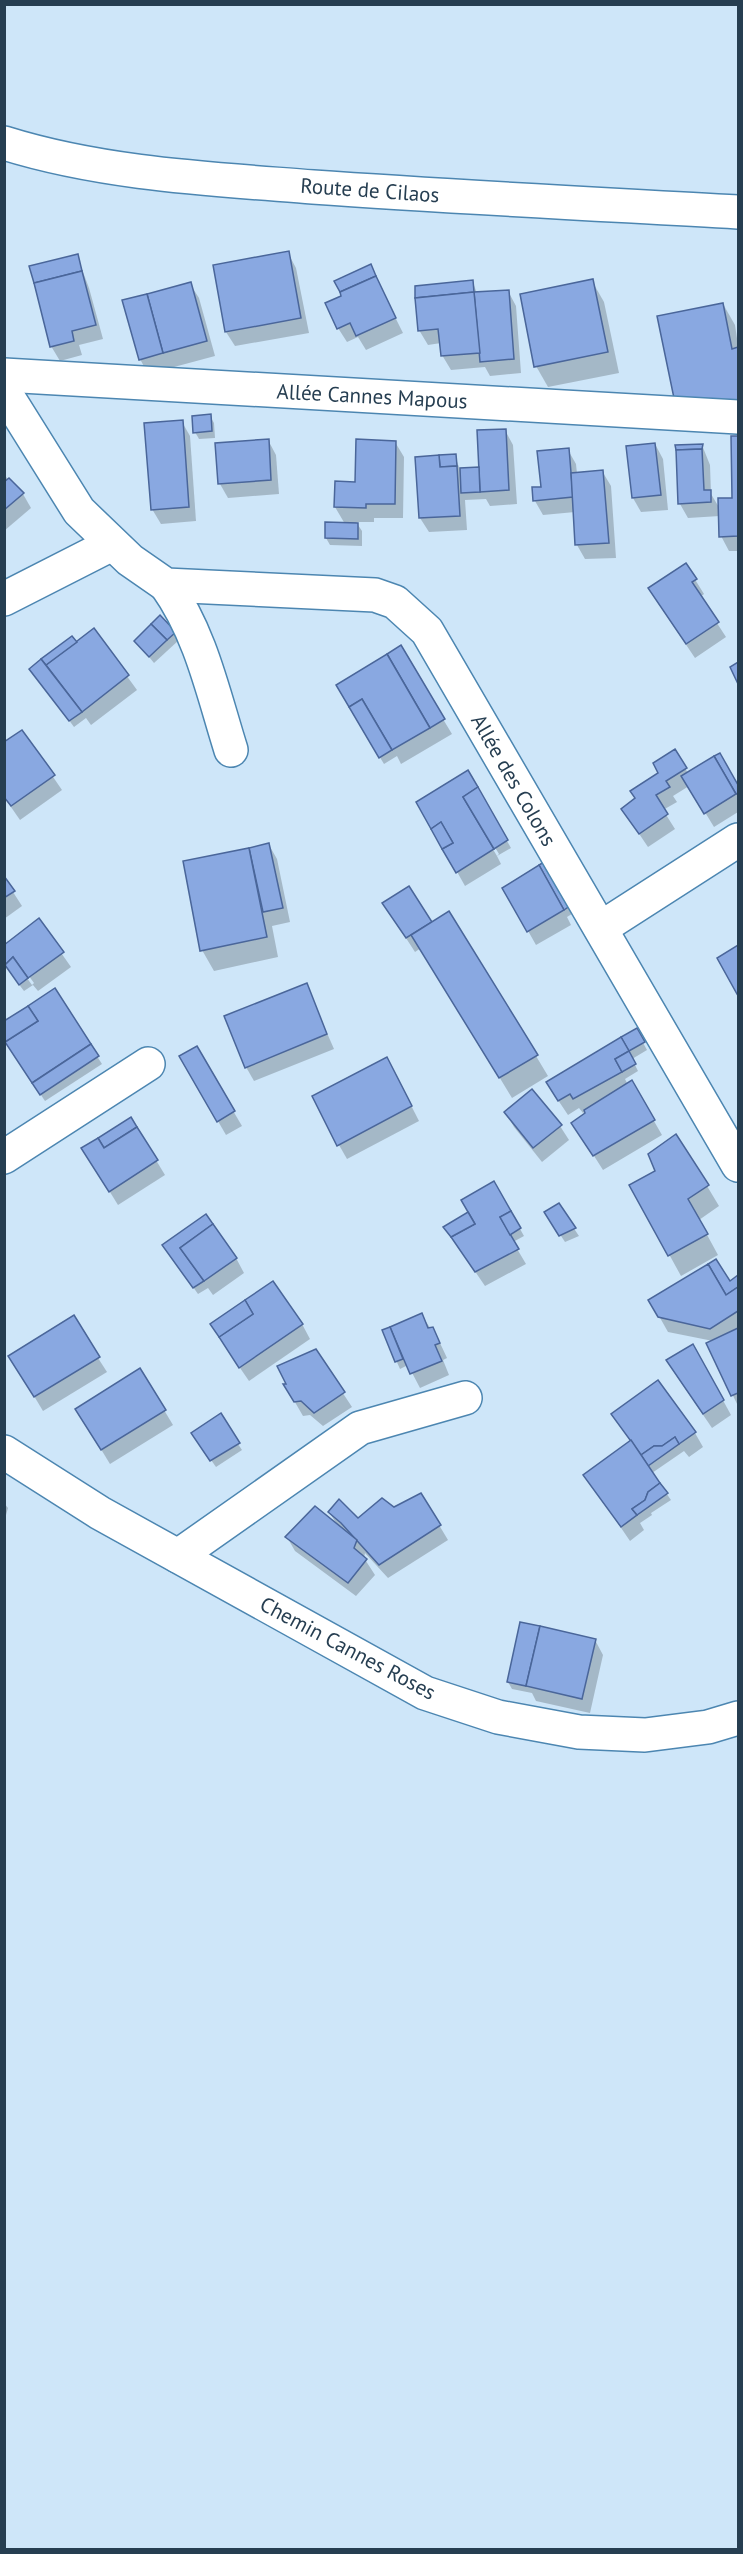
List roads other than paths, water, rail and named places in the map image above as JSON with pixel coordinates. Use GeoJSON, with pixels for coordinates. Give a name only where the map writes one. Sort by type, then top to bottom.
{"type":"FeatureCollection","features":[{"type":"Feature","properties":{"kind":"street","name":"Route de Cilaos"},"geometry":{"type":"LineString","coordinates":[[4,143],[50,157],[145,171],[253,182],[738,212]]}},
{"type":"Feature","properties":{"kind":"street","name":"Allée Cannes Mapous"},"geometry":{"type":"LineString","coordinates":[[4,375],[738,417]]}},
{"type":"Feature","properties":{"kind":"street"},"geometry":{"type":"LineString","coordinates":[[4,392],[79,511],[130,560],[166,585],[183,609],[196,637],[231,750]]}},
{"type":"Feature","properties":{"kind":"street"},"geometry":{"type":"LineString","coordinates":[[4,599],[112,544]]}},
{"type":"Feature","properties":{"kind":"street","name":"Allée des Colons"},"geometry":{"type":"LineString","coordinates":[[166,585],[375,595],[395,602],[412,615],[427,631],[738,1165]]}},
{"type":"Feature","properties":{"kind":"street"},"geometry":{"type":"LineString","coordinates":[[601,928],[738,840]]}},
{"type":"Feature","properties":{"kind":"street"},"geometry":{"type":"LineString","coordinates":[[4,1157],[148,1064]]}},
{"type":"Feature","properties":{"kind":"street"},"geometry":{"type":"LineString","coordinates":[[178,1556],[360,1428],[465,1398]]}},
{"type":"Feature","properties":{"kind":"street","name":"Chemin Cannes Roses"},"geometry":{"type":"LineString","coordinates":[[4,1452],[100,1513],[425,1693],[498,1717],[579,1732],[645,1735],[708,1727],[738,1718]]}}]}
